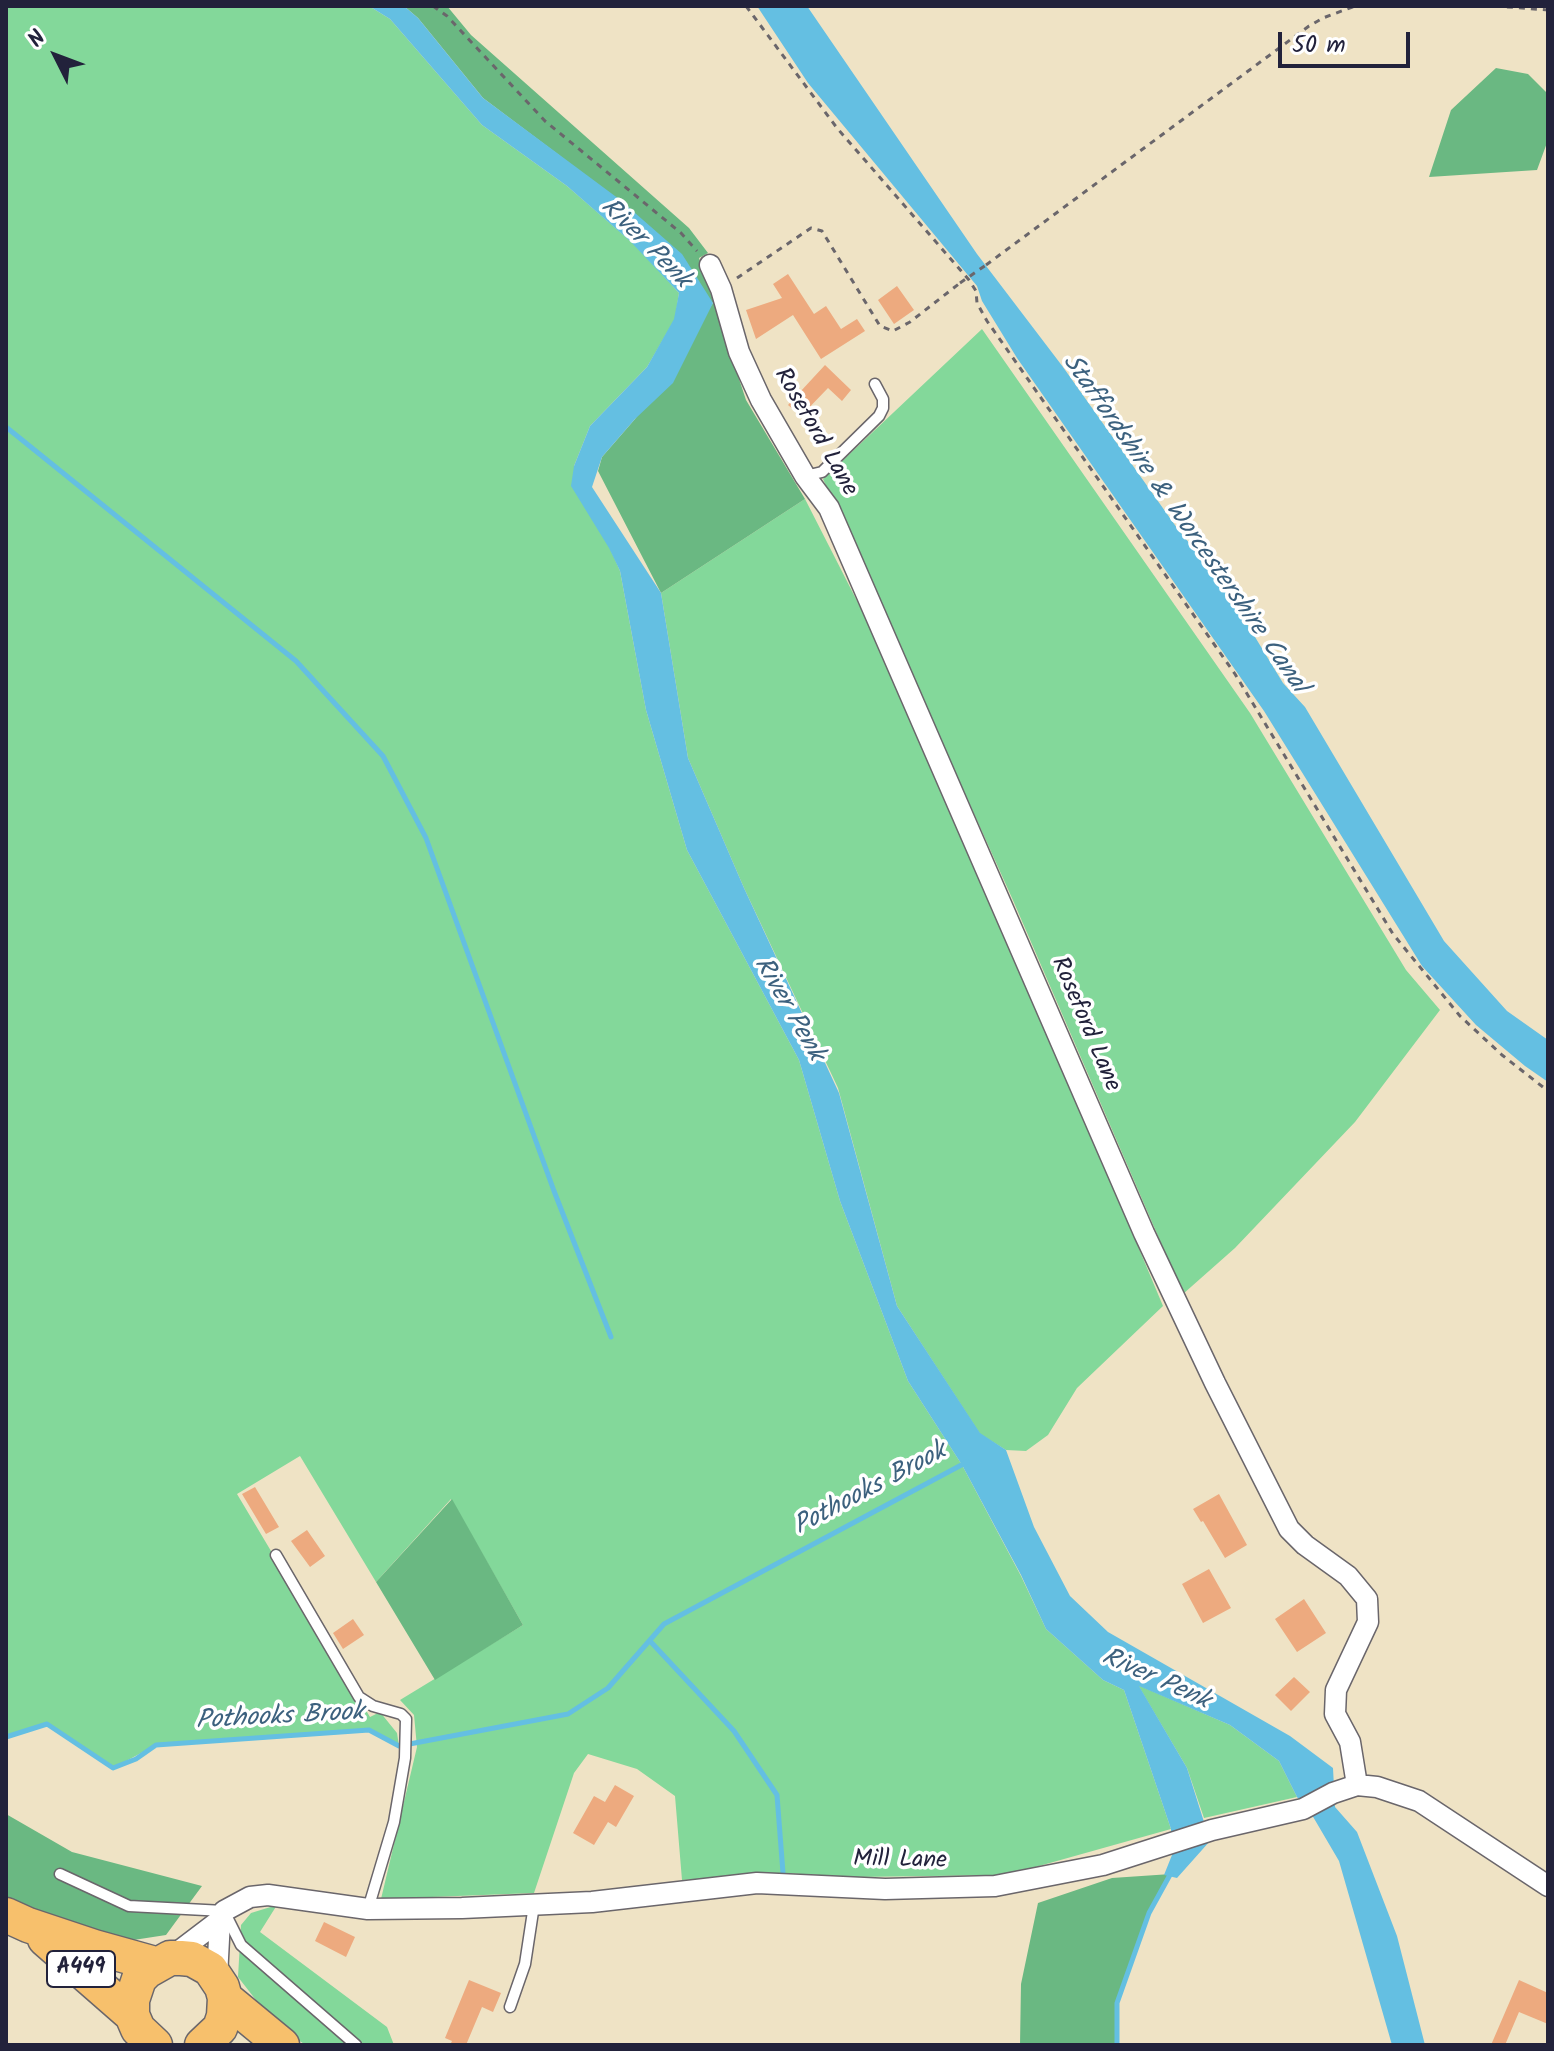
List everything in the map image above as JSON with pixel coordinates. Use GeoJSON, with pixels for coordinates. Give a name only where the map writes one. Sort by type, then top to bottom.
{"type":"FeatureCollection","features":[{"type":"Feature","properties":{"kind":"highway","name":"A449"},"geometry":{"type":"LineString","coordinates":[[17,1920],[162,1961],[192,1959],[210,1969],[221,1988],[282,2045]]}},
{"type":"Feature","properties":{"kind":"highway","name":"A449"},"geometry":{"type":"LineString","coordinates":[[17,1920],[141,2034]]}},
{"type":"Feature","properties":{"kind":"highway","name":"A449"},"geometry":{"type":"LineString","coordinates":[[141,2034],[132,2000],[139,1979],[162,1961]]}},
{"type":"Feature","properties":{"kind":"highway"},"geometry":{"type":"LineString","coordinates":[[202,2045],[220,2028],[224,2016],[221,1988]]}},
{"type":"Feature","properties":{"kind":"street","name":"Roseford Lane"},"geometry":{"type":"LineString","coordinates":[[710,265],[721,289],[739,352],[761,400],[805,476],[829,508],[1144,1233],[1215,1383],[1289,1529],[1305,1545],[1348,1576],[1367,1599],[1368,1622],[1336,1690],[1335,1714],[1350,1742],[1357,1785]]}},
{"type":"Feature","properties":{"kind":"street","name":"Mill Lane"},"geometry":{"type":"LineString","coordinates":[[162,1961],[250,1897],[268,1895],[368,1909],[592,1902],[757,1883],[885,1889],[995,1886],[1103,1865],[1212,1830],[1303,1809],[1333,1793],[1357,1785],[1395,1791],[1419,1801],[1548,1886]]}},
{"type":"Feature","properties":{"kind":"street"},"geometry":{"type":"LineString","coordinates":[[221,1988],[222,1915]]}},
{"type":"Feature","properties":{"kind":"lane"},"geometry":{"type":"LineString","coordinates":[[805,476],[822,472],[879,416],[883,399],[875,384]]}},
{"type":"Feature","properties":{"kind":"lane"},"geometry":{"type":"LineString","coordinates":[[276,1555],[359,1697],[373,1706],[401,1714],[406,1719],[405,1758],[394,1822],[368,1909]]}},
{"type":"Feature","properties":{"kind":"lane"},"geometry":{"type":"LineString","coordinates":[[60,1874],[129,1906],[222,1915],[241,1945],[356,2045]]}},
{"type":"Feature","properties":{"kind":"lane"},"geometry":{"type":"LineString","coordinates":[[510,2007],[525,1964],[534,1905]]}},
{"type":"Feature","properties":{"kind":"path"},"geometry":{"type":"LineString","coordinates":[[433,6],[447,16],[545,121],[681,233],[710,265]]}},
{"type":"Feature","properties":{"kind":"path"},"geometry":{"type":"LineString","coordinates":[[746,6],[837,128],[969,280],[987,321],[1235,674],[1409,956],[1460,1016],[1502,1055],[1548,1091]]}},
{"type":"Feature","properties":{"kind":"path"},"geometry":{"type":"LineString","coordinates":[[721,289],[811,228],[822,231],[880,326],[893,331],[910,322],[1309,26],[1355,6]]}},
{"type":"Feature","properties":{"kind":"path"},"geometry":{"type":"LineString","coordinates":[[1495,6],[1548,10]]}},
{"type":"Feature","properties":{"kind":"green space"},"geometry":{"type":"Polygon","coordinates":[[[6,6],[369,6],[390,19],[482,125],[567,186],[635,245],[679,293],[675,319],[647,367],[590,426],[574,466],[620,571],[646,710],[687,850],[799,1060],[840,1201],[908,1381],[962,1465],[1046,1629],[1103,1680],[1124,1690],[1171,1829],[1007,1875],[855,1877],[783,1873],[682,1880],[675,1796],[637,1769],[588,1754],[574,1773],[534,1893],[381,1899],[417,1747],[414,1715],[400,1700],[523,1625],[451,1499],[376,1582],[300,1456],[237,1494],[370,1717],[380,1712],[397,1733],[399,1746],[369,1730],[156,1745],[113,1768],[47,1724],[6,1737],[6,6]]]}},
{"type":"Feature","properties":{"kind":"green space"},"geometry":{"type":"Polygon","coordinates":[[[404,6],[447,6],[471,35],[689,228],[708,253],[699,258],[746,400],[805,499],[661,593],[598,471],[602,457],[635,419],[713,303],[560,156],[483,98],[418,18],[404,6]]]}},
{"type":"Feature","properties":{"kind":"green space"},"geometry":{"type":"Polygon","coordinates":[[[1496,68],[1528,74],[1548,94],[1548,140],[1537,170],[1429,177],[1451,110],[1496,68]]]}},
{"type":"Feature","properties":{"kind":"green space"},"geometry":{"type":"Polygon","coordinates":[[[982,329],[1250,713],[1406,970],[1440,1010],[1355,1122],[1235,1248],[1183,1294],[1012,898],[823,479],[982,329]]]}},
{"type":"Feature","properties":{"kind":"green space"},"geometry":{"type":"Polygon","coordinates":[[[805,499],[878,642],[979,867],[1163,1306],[1077,1388],[1048,1435],[1026,1451],[1006,1450],[980,1434],[897,1306],[838,1088],[744,888],[688,758],[661,593],[805,499]]]}},
{"type":"Feature","properties":{"kind":"green space"},"geometry":{"type":"Polygon","coordinates":[[[452,1499],[523,1625],[435,1680],[376,1582],[452,1499]]]}},
{"type":"Feature","properties":{"kind":"green space"},"geometry":{"type":"Polygon","coordinates":[[[1138,1685],[1230,1725],[1279,1761],[1297,1797],[1204,1818],[1187,1768],[1138,1685]]]}},
{"type":"Feature","properties":{"kind":"green space"},"geometry":{"type":"Polygon","coordinates":[[[6,1814],[72,1852],[202,1886],[166,1935],[127,1941],[26,1910],[6,1899],[6,1814]]]}},
{"type":"Feature","properties":{"kind":"green space"},"geometry":{"type":"Polygon","coordinates":[[[1171,1874],[1149,1913],[1117,2003],[1117,2045],[1020,2045],[1021,1984],[1038,1903],[1112,1878],[1171,1874]]]}},
{"type":"Feature","properties":{"kind":"green space"},"geometry":{"type":"Polygon","coordinates":[[[277,1905],[260,1932],[387,2027],[394,2045],[306,2045],[277,2027],[238,1977],[241,1925],[251,1913],[277,1905]]]}},
{"type":"Feature","properties":{"kind":"water","name":"River Penk"},"geometry":{"type":"Polygon","coordinates":[[[369,6],[404,6],[418,18],[483,98],[619,199],[682,254],[713,303],[673,383],[635,419],[602,457],[592,487],[661,593],[688,758],[839,1093],[897,1306],[980,1433],[1006,1450],[1034,1527],[1070,1596],[1108,1632],[1290,1736],[1333,1768],[1335,1807],[1357,1832],[1397,1936],[1425,2045],[1392,2045],[1339,1861],[1312,1815],[1297,1797],[1279,1761],[1230,1725],[1139,1686],[1187,1768],[1210,1841],[1177,1878],[1164,1875],[1172,1855],[1171,1829],[1124,1690],[1103,1680],[1046,1629],[962,1465],[908,1381],[840,1201],[799,1060],[687,850],[646,710],[620,571],[571,486],[574,466],[590,426],[647,367],[674,319],[679,293],[630,241],[567,186],[482,125],[390,19],[369,6]]]}},
{"type":"Feature","properties":{"kind":"water"},"geometry":{"type":"Polygon","coordinates":[[[757,6],[807,6],[977,254],[1063,367],[1177,528],[1224,586],[1283,683],[1305,707],[1444,941],[1507,1011],[1548,1040],[1548,1082],[1476,1025],[1422,966],[1264,711],[1017,358],[982,301],[977,286],[808,83],[757,6]]]}},
{"type":"Feature","properties":{"kind":"building"},"geometry":{"type":"Polygon","coordinates":[[[788,274],[814,314],[826,306],[841,329],[857,319],[865,331],[821,359],[793,315],[756,339],[746,310],[782,298],[773,284],[788,274]]]}},
{"type":"Feature","properties":{"kind":"building"},"geometry":{"type":"Polygon","coordinates":[[[897,286],[914,310],[894,324],[878,300],[897,286]]]}},
{"type":"Feature","properties":{"kind":"building"},"geometry":{"type":"Polygon","coordinates":[[[825,365],[851,390],[842,401],[828,388],[801,416],[788,405],[825,365]]]}},
{"type":"Feature","properties":{"kind":"building"},"geometry":{"type":"Polygon","coordinates":[[[255,1487],[279,1527],[266,1534],[242,1494],[255,1487]]]}},
{"type":"Feature","properties":{"kind":"building"},"geometry":{"type":"Polygon","coordinates":[[[1219,1494],[1247,1545],[1225,1558],[1193,1509],[1219,1494]]]}},
{"type":"Feature","properties":{"kind":"building"},"geometry":{"type":"Polygon","coordinates":[[[307,1530],[325,1556],[310,1567],[291,1541],[307,1530]]]}},
{"type":"Feature","properties":{"kind":"building"},"geometry":{"type":"Polygon","coordinates":[[[1209,1569],[1231,1608],[1203,1623],[1182,1584],[1209,1569]]]}},
{"type":"Feature","properties":{"kind":"building"},"geometry":{"type":"Polygon","coordinates":[[[1304,1599],[1326,1633],[1297,1652],[1275,1619],[1304,1599]]]}},
{"type":"Feature","properties":{"kind":"building"},"geometry":{"type":"Polygon","coordinates":[[[353,1619],[364,1635],[343,1649],[333,1633],[353,1619]]]}},
{"type":"Feature","properties":{"kind":"building"},"geometry":{"type":"Polygon","coordinates":[[[1294,1677],[1310,1692],[1291,1711],[1275,1695],[1294,1677]]]}},
{"type":"Feature","properties":{"kind":"building"},"geometry":{"type":"Polygon","coordinates":[[[615,1785],[634,1796],[616,1827],[608,1822],[594,1845],[573,1833],[594,1796],[605,1802],[615,1785]]]}},
{"type":"Feature","properties":{"kind":"building"},"geometry":{"type":"Polygon","coordinates":[[[324,1922],[355,1937],[346,1957],[315,1941],[324,1922]]]}},
{"type":"Feature","properties":{"kind":"building"},"geometry":{"type":"Polygon","coordinates":[[[469,1980],[501,1993],[493,2012],[482,2007],[466,2045],[450,2045],[452,2041],[445,2038],[469,1980]]]}},
{"type":"Feature","properties":{"kind":"building"},"geometry":{"type":"Polygon","coordinates":[[[1519,1980],[1548,1993],[1548,2024],[1519,2012],[1505,2045],[1491,2045],[1519,1980]]]}},
{"type":"Feature","properties":{"kind":"waterway"},"geometry":{"type":"LineString","coordinates":[[6,427],[296,661],[383,756],[426,838],[554,1191],[611,1337]]}},
{"type":"Feature","properties":{"kind":"waterway","name":"Pothooks Brook"},"geometry":{"type":"LineString","coordinates":[[6,1737],[47,1724],[113,1768],[136,1759],[156,1745],[369,1730],[399,1746],[568,1714],[608,1688],[664,1624],[967,1462]]}},
{"type":"Feature","properties":{"kind":"waterway"},"geometry":{"type":"LineString","coordinates":[[650,1641],[734,1731],[777,1795],[783,1873]]}},
{"type":"Feature","properties":{"kind":"waterway"},"geometry":{"type":"LineString","coordinates":[[1117,2045],[1117,2003],[1149,1913],[1171,1873]]}},
{"type":"Feature","properties":{"kind":"water label","name":"Staffordshire & Worcestershire Canal"},"geometry":{"type":"Point","coordinates":[1183,525]}}]}
